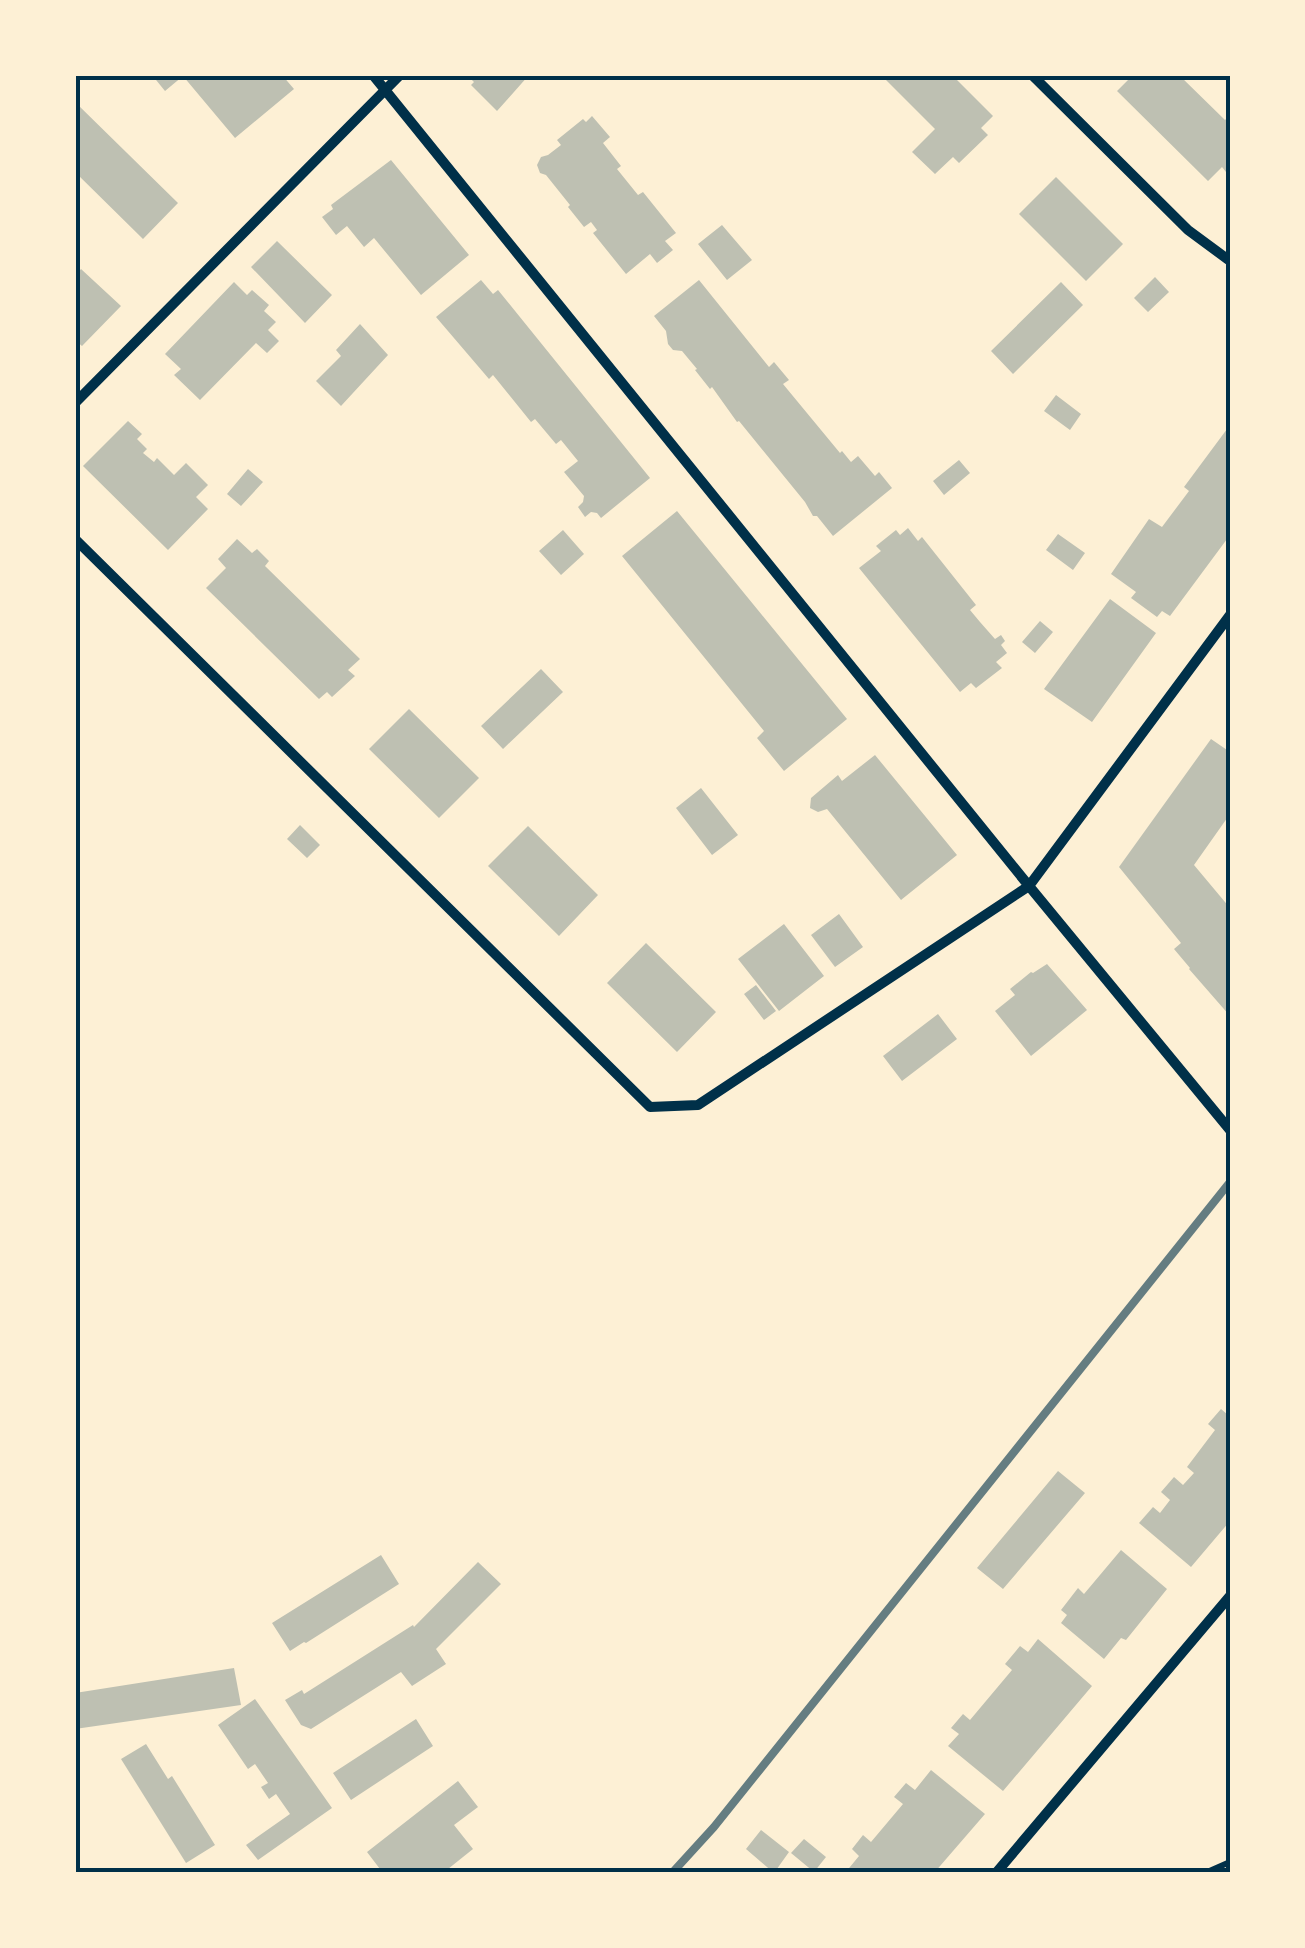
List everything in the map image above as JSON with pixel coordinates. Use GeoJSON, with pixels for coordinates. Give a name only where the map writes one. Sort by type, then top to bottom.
{"type":"FeatureCollection","features":[{"type":"Feature","properties":{"kind":"street"},"geometry":{"type":"LineString","coordinates":[[373,75],[1230,1130]]}},
{"type":"Feature","properties":{"kind":"street"},"geometry":{"type":"LineString","coordinates":[[75,403],[400,75]]}},
{"type":"Feature","properties":{"kind":"street"},"geometry":{"type":"LineString","coordinates":[[1032,75],[1188,230],[1230,261]]}},
{"type":"Feature","properties":{"kind":"street"},"geometry":{"type":"LineString","coordinates":[[75,539],[650,1107],[698,1105],[1029,886],[1230,615]]}},
{"type":"Feature","properties":{"kind":"street"},"geometry":{"type":"LineString","coordinates":[[996,1873],[1230,1596]]}},
{"type":"Feature","properties":{"kind":"path"},"geometry":{"type":"LineString","coordinates":[[1205,1873],[1230,1862]]}},
{"type":"Feature","properties":{"kind":"building"},"geometry":{"type":"Polygon","coordinates":[[[152,75],[282,75],[294,89],[235,138],[183,76],[165,91],[152,75]]]}},
{"type":"Feature","properties":{"kind":"building"},"geometry":{"type":"Polygon","coordinates":[[[467,75],[529,75],[497,111],[471,85],[474,82],[467,75]]]}},
{"type":"Feature","properties":{"kind":"building"},"geometry":{"type":"Polygon","coordinates":[[[881,75],[952,75],[993,116],[981,128],[988,135],[959,163],[953,157],[935,174],[912,152],[935,129],[881,75]]]}},
{"type":"Feature","properties":{"kind":"building"},"geometry":{"type":"Polygon","coordinates":[[[1128,75],[1179,75],[1225,120],[1230,115],[1230,168],[1226,172],[1222,167],[1208,181],[1117,91],[1130,78],[1128,75]]]}},
{"type":"Feature","properties":{"kind":"building"},"geometry":{"type":"Polygon","coordinates":[[[75,102],[178,203],[143,239],[75,172],[75,102]]]}},
{"type":"Feature","properties":{"kind":"building"},"geometry":{"type":"Polygon","coordinates":[[[592,116],[610,137],[603,143],[621,166],[617,169],[638,195],[643,192],[676,233],[665,241],[673,250],[657,263],[650,254],[626,274],[593,233],[597,230],[591,222],[584,227],[537,165],[541,157],[561,145],[557,140],[592,116]]]}},
{"type":"Feature","properties":{"kind":"building"},"geometry":{"type":"Polygon","coordinates":[[[391,160],[469,255],[421,295],[374,238],[364,247],[347,226],[336,235],[322,217],[333,209],[331,205],[391,160]]]}},
{"type":"Feature","properties":{"kind":"building"},"geometry":{"type":"Polygon","coordinates":[[[1056,177],[1123,244],[1086,281],[1019,214],[1056,177]]]}},
{"type":"Feature","properties":{"kind":"building"},"geometry":{"type":"Polygon","coordinates":[[[722,225],[752,260],[727,280],[698,244],[722,225]]]}},
{"type":"Feature","properties":{"kind":"building"},"geometry":{"type":"Polygon","coordinates":[[[277,241],[332,295],[305,323],[251,267],[277,241]]]}},
{"type":"Feature","properties":{"kind":"building"},"geometry":{"type":"Polygon","coordinates":[[[81,269],[121,306],[82,346],[75,340],[75,276],[81,269]]]}},
{"type":"Feature","properties":{"kind":"building"},"geometry":{"type":"Polygon","coordinates":[[[1155,277],[1169,292],[1148,312],[1134,298],[1155,277]]]}},
{"type":"Feature","properties":{"kind":"building"},"geometry":{"type":"Polygon","coordinates":[[[481,280],[493,294],[498,290],[650,478],[601,518],[591,512],[585,517],[578,507],[584,496],[564,472],[578,461],[561,440],[556,444],[535,419],[531,422],[493,375],[489,379],[436,317],[481,280]]]}},
{"type":"Feature","properties":{"kind":"building"},"geometry":{"type":"Polygon","coordinates":[[[699,280],[769,367],[774,362],[789,380],[783,384],[840,453],[851,462],[858,456],[892,488],[833,536],[682,351],[673,350],[668,344],[666,331],[654,316],[699,280]]]}},
{"type":"Feature","properties":{"kind":"building"},"geometry":{"type":"Polygon","coordinates":[[[234,282],[247,295],[252,290],[269,305],[264,311],[276,322],[268,330],[279,341],[267,353],[256,343],[200,400],[174,375],[181,369],[165,354],[234,282]]]}},
{"type":"Feature","properties":{"kind":"building"},"geometry":{"type":"Polygon","coordinates":[[[1061,282],[1083,305],[1013,374],[991,351],[1061,282]]]}},
{"type":"Feature","properties":{"kind":"building"},"geometry":{"type":"Polygon","coordinates":[[[360,324],[388,355],[341,406],[316,381],[341,356],[336,350],[360,324]]]}},
{"type":"Feature","properties":{"kind":"building"},"geometry":{"type":"Polygon","coordinates":[[[1056,395],[1081,414],[1070,430],[1044,411],[1056,395]]]}},
{"type":"Feature","properties":{"kind":"building"},"geometry":{"type":"Polygon","coordinates":[[[128,421],[142,434],[137,439],[147,449],[143,453],[154,462],[157,458],[174,475],[186,463],[208,485],[196,497],[208,509],[168,550],[83,466],[128,421]]]}},
{"type":"Feature","properties":{"kind":"building"},"geometry":{"type":"Polygon","coordinates":[[[1230,425],[1230,535],[1170,616],[1162,611],[1157,617],[1131,598],[1136,592],[1111,574],[1149,519],[1162,527],[1189,491],[1184,487],[1230,425]]]}},
{"type":"Feature","properties":{"kind":"building"},"geometry":{"type":"Polygon","coordinates":[[[959,460],[970,473],[944,495],[933,481],[959,460]]]}},
{"type":"Feature","properties":{"kind":"building"},"geometry":{"type":"Polygon","coordinates":[[[248,469],[263,482],[241,506],[227,494],[248,469]]]}},
{"type":"Feature","properties":{"kind":"building"},"geometry":{"type":"Polygon","coordinates":[[[677,511],[847,719],[784,771],[757,738],[764,731],[622,556],[677,511]]]}},
{"type":"Feature","properties":{"kind":"building"},"geometry":{"type":"Polygon","coordinates":[[[908,528],[918,541],[922,537],[976,605],[970,610],[980,622],[995,639],[1001,635],[1005,641],[1001,645],[1007,653],[996,662],[1002,668],[976,688],[971,683],[960,692],[859,568],[881,551],[876,546],[896,530],[900,535],[908,528]]]}},
{"type":"Feature","properties":{"kind":"building"},"geometry":{"type":"Polygon","coordinates":[[[563,530],[584,554],[561,575],[539,551],[563,530]]]}},
{"type":"Feature","properties":{"kind":"building"},"geometry":{"type":"Polygon","coordinates":[[[1058,534],[1085,553],[1073,570],[1046,550],[1058,534]]]}},
{"type":"Feature","properties":{"kind":"building"},"geometry":{"type":"Polygon","coordinates":[[[237,539],[252,553],[257,549],[269,561],[265,566],[360,659],[348,670],[355,676],[332,697],[327,692],[319,699],[206,588],[226,568],[218,559],[237,539]]]}},
{"type":"Feature","properties":{"kind":"building"},"geometry":{"type":"Polygon","coordinates":[[[1110,599],[1156,633],[1092,722],[1044,689],[1110,599]]]}},
{"type":"Feature","properties":{"kind":"building"},"geometry":{"type":"Polygon","coordinates":[[[1040,621],[1053,632],[1035,653],[1022,642],[1040,621]]]}},
{"type":"Feature","properties":{"kind":"building"},"geometry":{"type":"Polygon","coordinates":[[[541,669],[563,692],[503,749],[481,726],[541,669]]]}},
{"type":"Feature","properties":{"kind":"building"},"geometry":{"type":"Polygon","coordinates":[[[409,709],[479,778],[439,818],[369,749],[409,709]]]}},
{"type":"Feature","properties":{"kind":"building"},"geometry":{"type":"Polygon","coordinates":[[[1211,739],[1230,752],[1230,814],[1194,865],[1230,908],[1230,1016],[1174,949],[1181,943],[1119,867],[1211,739]]]}},
{"type":"Feature","properties":{"kind":"building"},"geometry":{"type":"Polygon","coordinates":[[[875,755],[957,855],[901,900],[827,809],[818,812],[810,808],[811,798],[838,775],[842,781],[875,755]]]}},
{"type":"Feature","properties":{"kind":"building"},"geometry":{"type":"Polygon","coordinates":[[[701,788],[738,835],[712,855],[676,808],[701,788]]]}},
{"type":"Feature","properties":{"kind":"building"},"geometry":{"type":"Polygon","coordinates":[[[300,825],[320,845],[307,858],[287,839],[300,825]]]}},
{"type":"Feature","properties":{"kind":"building"},"geometry":{"type":"Polygon","coordinates":[[[528,826],[598,895],[559,936],[488,866],[528,826]]]}},
{"type":"Feature","properties":{"kind":"building"},"geometry":{"type":"Polygon","coordinates":[[[839,914],[863,947],[835,967],[811,935],[839,914]]]}},
{"type":"Feature","properties":{"kind":"building"},"geometry":{"type":"Polygon","coordinates":[[[784,924],[824,976],[779,1011],[738,959],[784,924]]]}},
{"type":"Feature","properties":{"kind":"building"},"geometry":{"type":"Polygon","coordinates":[[[646,943],[716,1012],[677,1052],[607,983],[646,943]]]}},
{"type":"Feature","properties":{"kind":"building"},"geometry":{"type":"Polygon","coordinates":[[[1047,964],[1087,1010],[1031,1056],[995,1011],[1015,995],[1010,989],[1047,964]]]}},
{"type":"Feature","properties":{"kind":"building"},"geometry":{"type":"Polygon","coordinates":[[[756,985],[776,1011],[764,1020],[744,994],[756,985]]]}},
{"type":"Feature","properties":{"kind":"building"},"geometry":{"type":"Polygon","coordinates":[[[938,1014],[957,1039],[902,1081],[883,1056],[938,1014]]]}},
{"type":"Feature","properties":{"kind":"building"},"geometry":{"type":"Polygon","coordinates":[[[1221,1409],[1228,1415],[1230,1412],[1230,1521],[1191,1567],[1139,1523],[1153,1507],[1160,1513],[1170,1500],[1161,1492],[1174,1477],[1183,1485],[1194,1473],[1187,1467],[1215,1430],[1208,1424],[1221,1409]]]}},
{"type":"Feature","properties":{"kind":"building"},"geometry":{"type":"Polygon","coordinates":[[[1058,1471],[1085,1493],[1003,1589],[977,1568],[1058,1471]]]}},
{"type":"Feature","properties":{"kind":"building"},"geometry":{"type":"Polygon","coordinates":[[[1121,1550],[1167,1589],[1126,1640],[1121,1638],[1104,1659],[1061,1623],[1067,1615],[1061,1610],[1078,1588],[1084,1594],[1121,1550]]]}},
{"type":"Feature","properties":{"kind":"building"},"geometry":{"type":"Polygon","coordinates":[[[381,1555],[399,1584],[290,1651],[272,1623],[381,1555]]]}},
{"type":"Feature","properties":{"kind":"building"},"geometry":{"type":"Polygon","coordinates":[[[478,1562],[501,1584],[436,1649],[446,1664],[412,1686],[401,1672],[311,1729],[301,1725],[285,1700],[302,1690],[304,1694],[414,1627],[478,1562]]]}},
{"type":"Feature","properties":{"kind":"building"},"geometry":{"type":"Polygon","coordinates":[[[1038,1639],[1092,1686],[1003,1791],[948,1746],[959,1734],[951,1728],[963,1714],[970,1720],[1012,1670],[1005,1664],[1020,1646],[1028,1652],[1038,1639]]]}},
{"type":"Feature","properties":{"kind":"building"},"geometry":{"type":"Polygon","coordinates":[[[234,1668],[241,1705],[75,1729],[75,1693],[234,1668]]]}},
{"type":"Feature","properties":{"kind":"building"},"geometry":{"type":"Polygon","coordinates":[[[255,1699],[332,1808],[258,1860],[246,1845],[290,1814],[276,1794],[269,1799],[261,1787],[268,1783],[255,1764],[248,1769],[218,1725],[255,1699]]]}},
{"type":"Feature","properties":{"kind":"building"},"geometry":{"type":"Polygon","coordinates":[[[416,1719],[433,1746],[351,1800],[333,1773],[416,1719]]]}},
{"type":"Feature","properties":{"kind":"building"},"geometry":{"type":"Polygon","coordinates":[[[146,1744],[168,1779],[172,1776],[215,1845],[186,1863],[121,1759],[146,1744]]]}},
{"type":"Feature","properties":{"kind":"building"},"geometry":{"type":"Polygon","coordinates":[[[931,1770],[985,1814],[934,1873],[845,1873],[859,1856],[852,1849],[863,1835],[871,1842],[903,1804],[894,1797],[906,1783],[915,1790],[931,1770]]]}},
{"type":"Feature","properties":{"kind":"building"},"geometry":{"type":"Polygon","coordinates":[[[458,1781],[478,1807],[454,1825],[473,1849],[443,1873],[383,1873],[367,1852],[458,1781]]]}},
{"type":"Feature","properties":{"kind":"building"},"geometry":{"type":"Polygon","coordinates":[[[761,1830],[789,1852],[774,1873],[746,1849],[761,1830]]]}},
{"type":"Feature","properties":{"kind":"building"},"geometry":{"type":"Polygon","coordinates":[[[804,1839],[826,1857],[814,1872],[791,1853],[804,1839]]]}},
{"type":"Feature","properties":{"kind":"railway"},"geometry":{"type":"LineString","coordinates":[[672,1873],[714,1827],[1230,1182]]}}]}
